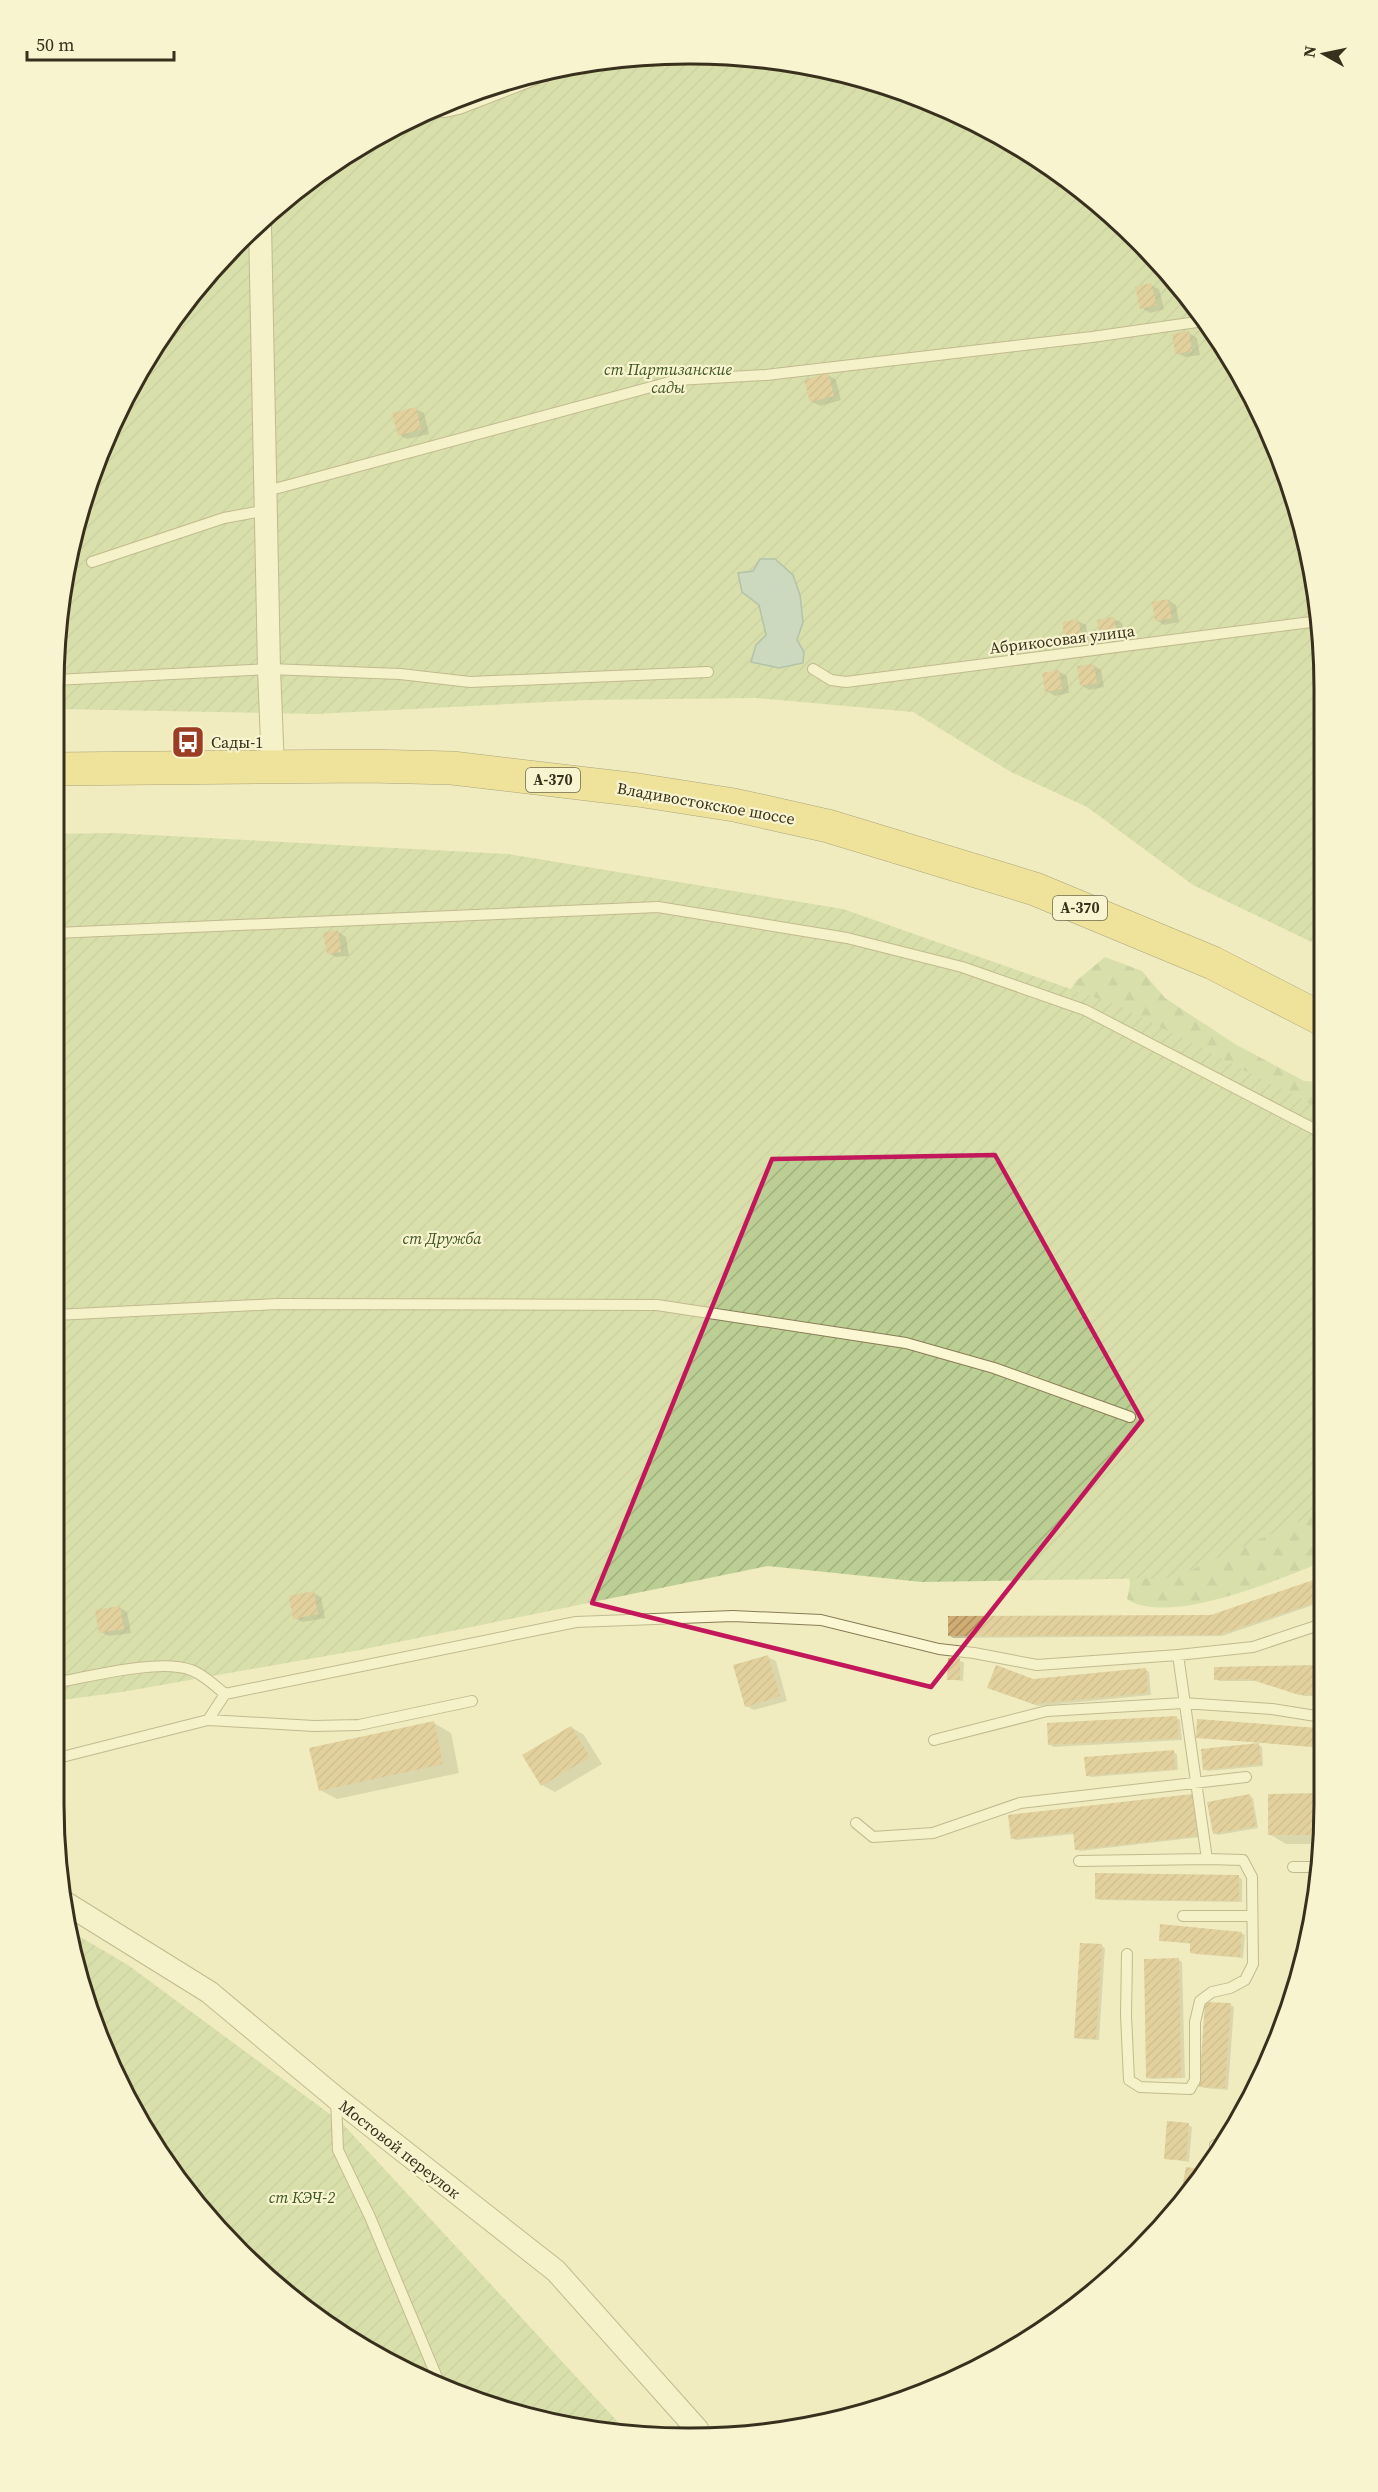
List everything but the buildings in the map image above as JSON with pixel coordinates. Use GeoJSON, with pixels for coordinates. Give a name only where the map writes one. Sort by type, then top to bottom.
{"type":"FeatureCollection","features":[{"type":"Feature","properties":{"kind":"highway","name":"Владивостокское шоссе"},"geometry":{"type":"LineString","coordinates":[[64,769],[452,768],[639,790],[734,805],[828,826],[1035,889],[1213,963],[1314,1015]]}},
{"type":"Feature","properties":{"kind":"street"},"geometry":{"type":"LineString","coordinates":[[260,235],[273,767]]}},
{"type":"Feature","properties":{"kind":"street","name":"Мостовой переулок"},"geometry":{"type":"LineString","coordinates":[[73,1908],[209,1992],[336,2098],[556,2271],[697,2428]]}},
{"type":"Feature","properties":{"kind":"lane"},"geometry":{"type":"LineString","coordinates":[[92,562],[224,518],[267,501],[678,380],[766,375],[1092,337],[1194,322]]}},
{"type":"Feature","properties":{"kind":"lane","name":"Абрикосовая улица"},"geometry":{"type":"LineString","coordinates":[[813,669],[831,680],[846,682],[1309,622]]}},
{"type":"Feature","properties":{"kind":"lane"},"geometry":{"type":"LineString","coordinates":[[64,680],[269,669],[400,674],[470,682],[708,672]]}},
{"type":"Feature","properties":{"kind":"lane"},"geometry":{"type":"LineString","coordinates":[[64,933],[658,907],[847,938],[962,967],[1085,1010],[1314,1129]]}},
{"type":"Feature","properties":{"kind":"lane"},"geometry":{"type":"LineString","coordinates":[[64,1315],[277,1304],[657,1305],[906,1343],[994,1368],[1130,1417]]}},
{"type":"Feature","properties":{"kind":"lane"},"geometry":{"type":"LineString","coordinates":[[208,1720],[225,1694],[576,1622],[732,1616],[821,1620],[939,1649],[1037,1665],[1253,1647],[1314,1627]]}},
{"type":"Feature","properties":{"kind":"lane"},"geometry":{"type":"LineString","coordinates":[[1178,1655],[1183,1703],[1198,1782],[1207,1859]]}},
{"type":"Feature","properties":{"kind":"lane"},"geometry":{"type":"LineString","coordinates":[[64,1682],[176,1665],[194,1671],[225,1694]]}},
{"type":"Feature","properties":{"kind":"lane"},"geometry":{"type":"LineString","coordinates":[[64,1756],[208,1720],[314,1726],[359,1725],[472,1701]]}},
{"type":"Feature","properties":{"kind":"lane"},"geometry":{"type":"LineString","coordinates":[[934,1740],[1047,1711],[1183,1703],[1272,1709],[1314,1716]]}},
{"type":"Feature","properties":{"kind":"lane"},"geometry":{"type":"LineString","coordinates":[[856,1823],[873,1837],[933,1833],[1020,1803],[1246,1777]]}},
{"type":"Feature","properties":{"kind":"lane"},"geometry":{"type":"LineString","coordinates":[[1079,1861],[1243,1860],[1252,1877],[1253,1964],[1245,1980],[1230,1988],[1212,1992],[1200,2001],[1195,2022],[1195,2080],[1191,2089],[1140,2087],[1129,2079],[1126,2015],[1127,1954]]}},
{"type":"Feature","properties":{"kind":"lane"},"geometry":{"type":"LineString","coordinates":[[1293,1867],[1310,1867]]}},
{"type":"Feature","properties":{"kind":"lane"},"geometry":{"type":"LineString","coordinates":[[1183,1916],[1252,1916]]}},
{"type":"Feature","properties":{"kind":"lane"},"geometry":{"type":"LineString","coordinates":[[336,2098],[338,2150],[370,2217],[435,2373]]}},
{"type":"Feature","properties":{"kind":"highlighted area"},"geometry":{"type":"Polygon","coordinates":[[[995,1155],[1142,1420],[931,1687],[592,1603],[772,1159],[995,1155]]]}},
{"type":"Feature","properties":{"kind":"green space","name":"ст Партизанские сады"},"geometry":{"type":"Polygon","coordinates":[[[689,64],[771,70],[811,76],[890,98],[928,112],[1001,148],[1036,170],[1101,219],[1131,247],[1184,309],[1230,377],[1266,450],[1280,488],[1302,567],[1308,607],[1314,689],[1314,943],[1193,885],[1087,807],[1011,772],[913,712],[756,698],[586,700],[316,714],[64,709],[66,648],[76,567],[98,488],[112,450],[148,377],[194,309],[247,247],[309,194],[377,148],[450,112],[527,86],[567,76],[607,70],[689,64]]]}},
{"type":"Feature","properties":{"kind":"green space","name":"ст Дружба"},"geometry":{"type":"Polygon","coordinates":[[[113,833],[508,854],[843,909],[1119,1006],[1314,1106],[1314,1515],[1173,1578],[922,1582],[768,1566],[360,1650],[122,1692],[64,1700],[64,834],[113,833]]]}},
{"type":"Feature","properties":{"kind":"green space"},"geometry":{"type":"Polygon","coordinates":[[[1105,957],[1142,971],[1165,998],[1235,1044],[1304,1081],[1314,1082],[1314,1147],[1046,1027],[1076,981],[1105,957]]]}},
{"type":"Feature","properties":{"kind":"green space"},"geometry":{"type":"Polygon","coordinates":[[[1314,1326],[1314,1565],[1224,1597],[1195,1604],[1168,1607],[1145,1606],[1127,1599],[1130,1584],[1126,1554],[1314,1326]]]}},
{"type":"Feature","properties":{"kind":"green space","name":"ст КЭЧ-2"},"geometry":{"type":"Polygon","coordinates":[[[79,1936],[128,1965],[342,2123],[619,2423],[567,2416],[527,2406],[450,2380],[377,2344],[342,2322],[277,2273],[219,2215],[170,2150],[148,2115],[112,2042],[98,2004],[79,1936]]]}},
{"type":"Feature","properties":{"kind":"water"},"geometry":{"type":"Polygon","coordinates":[[[760,559],[775,559],[793,575],[800,595],[803,622],[797,640],[804,652],[803,663],[779,668],[751,662],[756,645],[766,635],[759,605],[742,592],[738,573],[753,571],[760,559]]]}},
{"type":"Feature","properties":{"kind":"place","name":"Сады-1"},"geometry":{"type":"Point","coordinates":[188,742]}}]}
